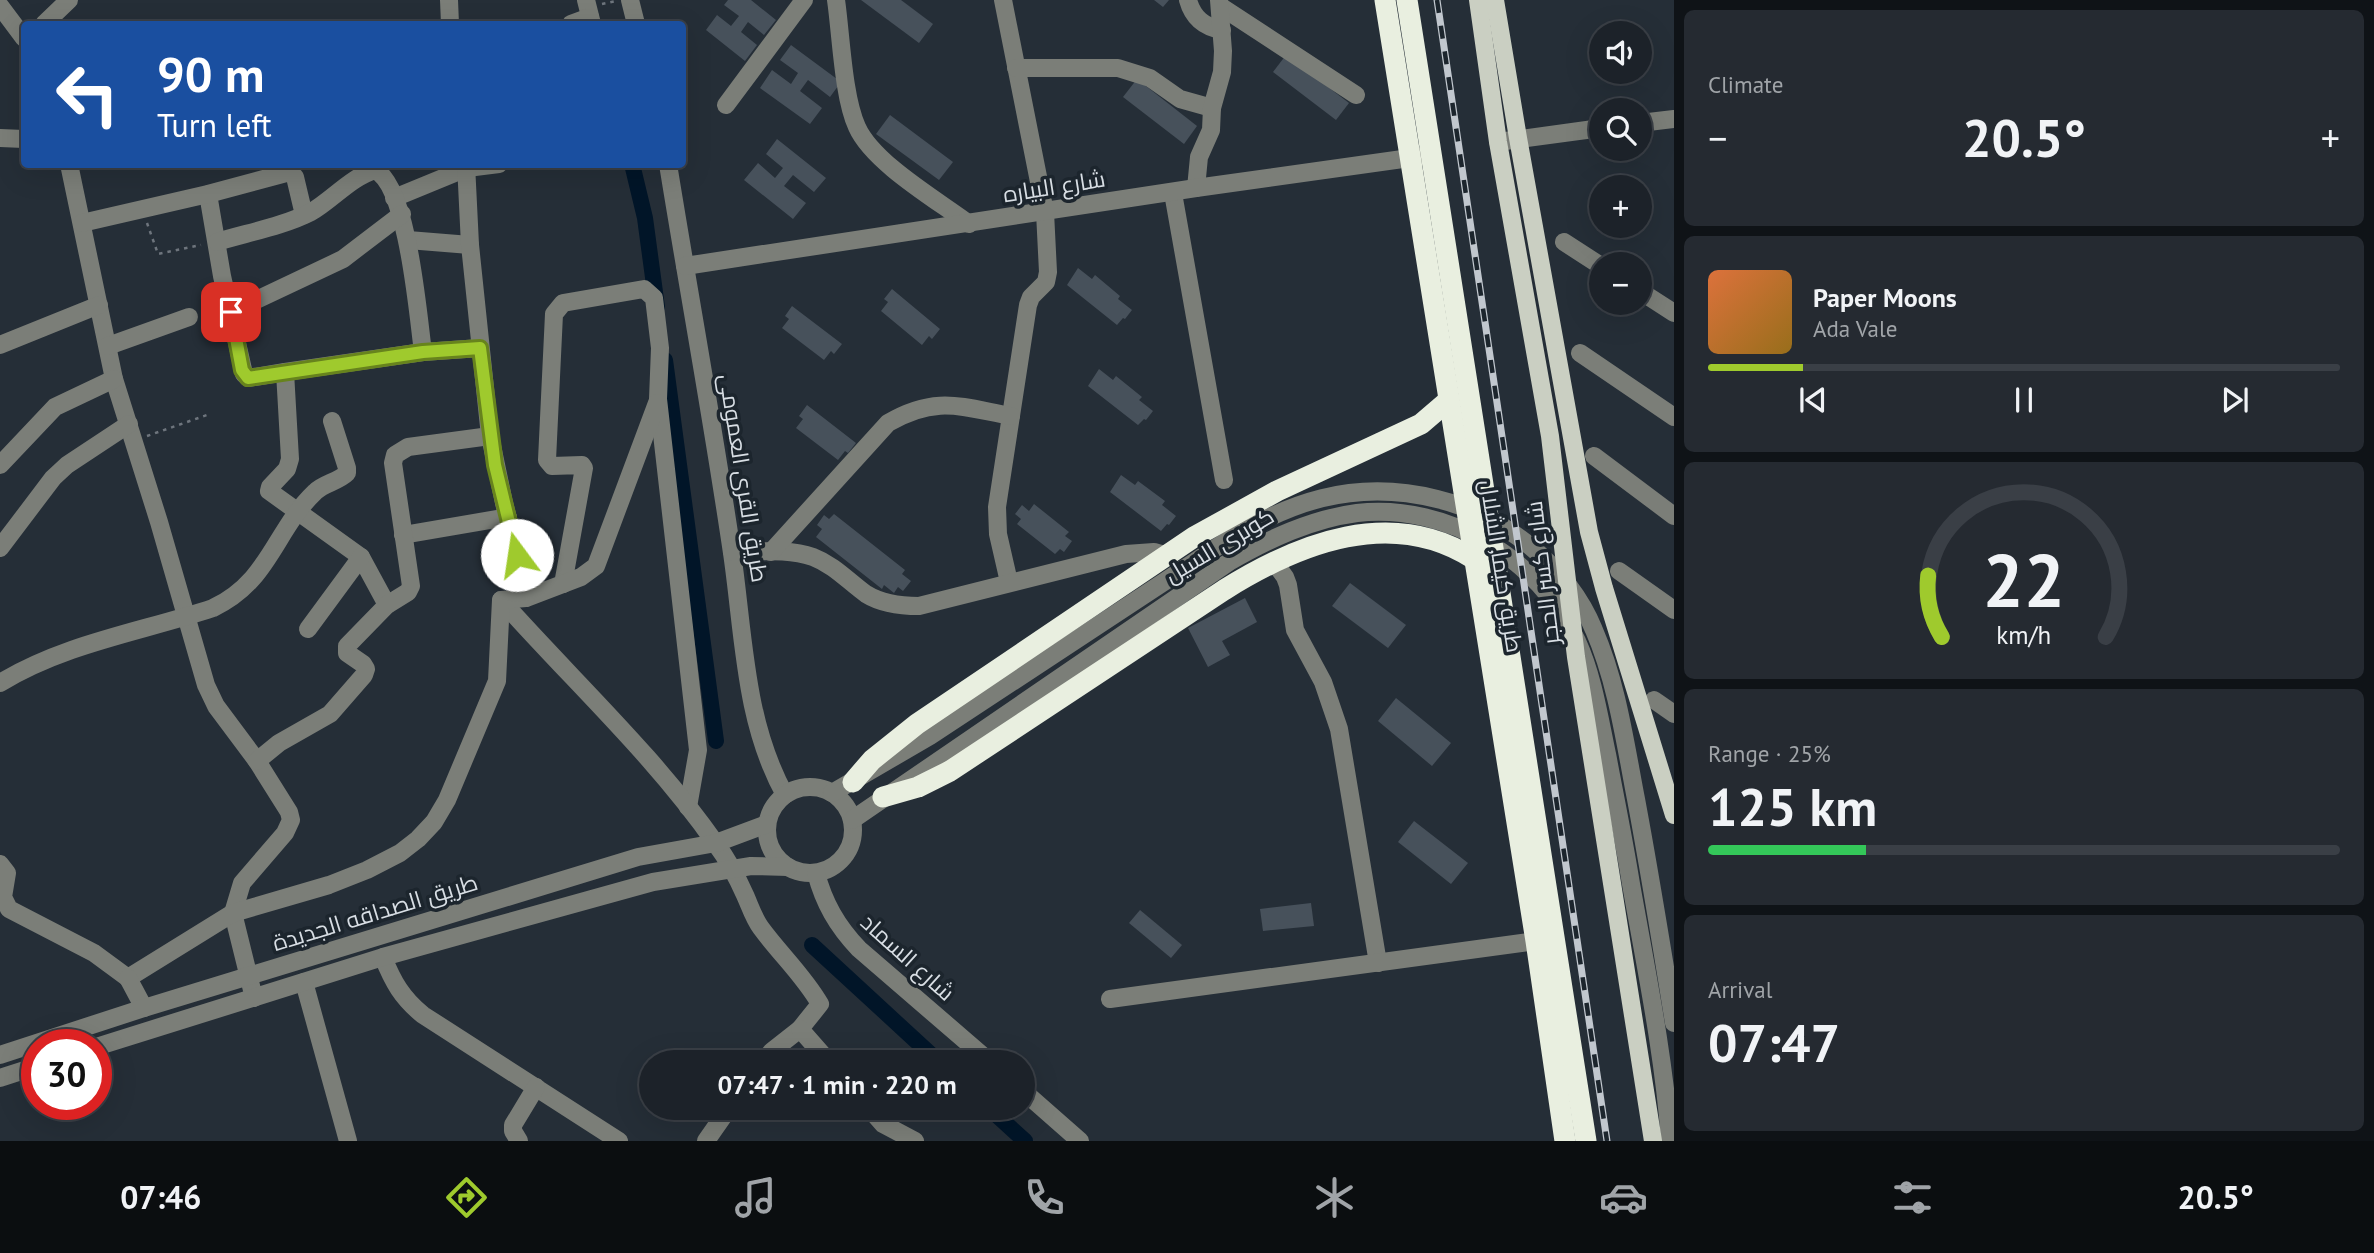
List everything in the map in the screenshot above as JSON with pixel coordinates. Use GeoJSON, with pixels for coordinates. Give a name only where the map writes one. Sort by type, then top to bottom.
{"type":"FeatureCollection","features":[{"type":"Feature","properties":{"kind":"highway","name":"طريق كيما, الشلال"},"geometry":{"type":"LineString","coordinates":[[1385,0],[1421,156],[1569,1095],[1565,1141]]}},
{"type":"Feature","properties":{"kind":"highway","name":"طريق كيما, الشلال"},"geometry":{"type":"LineString","coordinates":[[1407,0],[1421,156],[1449,400],[1536,941],[1569,1095],[1586,1141]]}},
{"type":"Feature","properties":{"kind":"highway"},"geometry":{"type":"LineString","coordinates":[[853,782],[894,741],[917,724],[1212,526],[1267,496],[1421,424],[1449,400]]}},
{"type":"Feature","properties":{"kind":"highway"},"geometry":{"type":"LineString","coordinates":[[883,797],[918,786],[950,771],[1224,590],[1274,562],[1334,540],[1382,532],[1415,534],[1430,538],[1446,543],[1474,559]]}},
{"type":"Feature","properties":{"kind":"main road","name":"شارع كسر الحجر"},"geometry":{"type":"LineString","coordinates":[[1478,0],[1498,142],[1550,436],[1580,682],[1653,1141]]}},
{"type":"Feature","properties":{"kind":"main road"},"geometry":{"type":"LineString","coordinates":[[1495,0],[1589,532],[1674,815]]}},
{"type":"Feature","properties":{"kind":"street"},"geometry":{"type":"LineString","coordinates":[[47,21],[69,0]]}},
{"type":"Feature","properties":{"kind":"street"},"geometry":{"type":"LineString","coordinates":[[449,0],[450,21]]}},
{"type":"Feature","properties":{"kind":"street"},"geometry":{"type":"LineString","coordinates":[[630,0],[635,21]]}},
{"type":"Feature","properties":{"kind":"street"},"geometry":{"type":"LineString","coordinates":[[726,105],[804,0]]}},
{"type":"Feature","properties":{"kind":"street"},"geometry":{"type":"LineString","coordinates":[[836,0],[850,103],[857,127],[870,147],[887,163],[969,223]]}},
{"type":"Feature","properties":{"kind":"street"},"geometry":{"type":"LineString","coordinates":[[1003,0],[1045,212],[1048,272],[1046,282],[1031,297],[1028,305],[997,507],[998,534],[1009,582]]}},
{"type":"Feature","properties":{"kind":"street"},"geometry":{"type":"LineString","coordinates":[[1188,0],[1197,19],[1222,30]]}},
{"type":"Feature","properties":{"kind":"street"},"geometry":{"type":"LineString","coordinates":[[1196,188],[1199,157],[1211,130],[1212,108],[1222,72],[1220,3]]}},
{"type":"Feature","properties":{"kind":"street"},"geometry":{"type":"LineString","coordinates":[[1220,3],[1356,95]]}},
{"type":"Feature","properties":{"kind":"street"},"geometry":{"type":"LineString","coordinates":[[0,6],[21,34]]}},
{"type":"Feature","properties":{"kind":"street"},"geometry":{"type":"LineString","coordinates":[[576,21],[593,11]]}},
{"type":"Feature","properties":{"kind":"street"},"geometry":{"type":"LineString","coordinates":[[1016,68],[1118,68],[1150,78],[1180,99],[1212,108]]}},
{"type":"Feature","properties":{"kind":"street"},"geometry":{"type":"LineString","coordinates":[[1652,122],[1674,119]]}},
{"type":"Feature","properties":{"kind":"street"},"geometry":{"type":"LineString","coordinates":[[1498,142],[1589,129]]}},
{"type":"Feature","properties":{"kind":"street"},"geometry":{"type":"LineString","coordinates":[[0,138],[21,139]]}},
{"type":"Feature","properties":{"kind":"street","name":"شارع البياره"},"geometry":{"type":"LineString","coordinates":[[685,266],[1421,156]]}},
{"type":"Feature","properties":{"kind":"street"},"geometry":{"type":"LineString","coordinates":[[70,168],[114,379],[206,685],[216,706],[257,761],[289,812],[291,820],[285,833],[242,883],[233,913],[254,998]]}},
{"type":"Feature","properties":{"kind":"street"},"geometry":{"type":"LineString","coordinates":[[231,312],[343,260],[398,206],[463,168]]}},
{"type":"Feature","properties":{"kind":"street"},"geometry":{"type":"LineString","coordinates":[[466,168],[470,245],[490,436],[526,587],[526,598]]}},
{"type":"Feature","properties":{"kind":"street","name":"طريق القرى العمومى"},"geometry":{"type":"LineString","coordinates":[[669,168],[732,552],[755,721],[768,759],[785,795]]}},
{"type":"Feature","properties":{"kind":"street"},"geometry":{"type":"LineString","coordinates":[[217,242],[304,215],[327,202],[360,177],[375,170],[383,175],[398,206],[408,240],[423,352]]}},
{"type":"Feature","properties":{"kind":"street"},"geometry":{"type":"LineString","coordinates":[[82,223],[290,172],[295,177],[304,215]]}},
{"type":"Feature","properties":{"kind":"street"},"geometry":{"type":"LineString","coordinates":[[1173,193],[1224,480]]}},
{"type":"Feature","properties":{"kind":"street"},"geometry":{"type":"LineString","coordinates":[[208,194],[222,276],[244,374],[248,378],[423,352],[480,348]]}},
{"type":"Feature","properties":{"kind":"street"},"geometry":{"type":"LineString","coordinates":[[408,240],[470,245]]}},
{"type":"Feature","properties":{"kind":"street"},"geometry":{"type":"LineString","coordinates":[[1564,242],[1589,258]]}},
{"type":"Feature","properties":{"kind":"street"},"geometry":{"type":"LineString","coordinates":[[563,584],[584,468],[582,465],[552,466],[547,460],[554,314],[563,303],[644,289],[654,298],[660,348],[658,399],[698,750],[688,807]]}},
{"type":"Feature","properties":{"kind":"street"},"geometry":{"type":"LineString","coordinates":[[1652,299],[1674,313]]}},
{"type":"Feature","properties":{"kind":"street"},"geometry":{"type":"LineString","coordinates":[[0,345],[99,305]]}},
{"type":"Feature","properties":{"kind":"street"},"geometry":{"type":"LineString","coordinates":[[108,346],[188,317]]}},
{"type":"Feature","properties":{"kind":"street"},"geometry":{"type":"LineString","coordinates":[[1580,353],[1674,417]]}},
{"type":"Feature","properties":{"kind":"street"},"geometry":{"type":"LineString","coordinates":[[285,372],[290,459],[287,469],[268,488],[270,493],[361,557],[387,605]]}},
{"type":"Feature","properties":{"kind":"street"},"geometry":{"type":"LineString","coordinates":[[0,465],[55,407],[114,379]]}},
{"type":"Feature","properties":{"kind":"street"},"geometry":{"type":"LineString","coordinates":[[501,600],[526,598],[588,573],[596,566],[658,399]]}},
{"type":"Feature","properties":{"kind":"street"},"geometry":{"type":"LineString","coordinates":[[771,552],[888,422],[924,406],[944,404],[1011,416]]}},
{"type":"Feature","properties":{"kind":"street"},"geometry":{"type":"LineString","coordinates":[[0,682],[96,640],[187,616],[230,600],[260,572],[296,512],[316,490],[347,473],[332,421]]}},
{"type":"Feature","properties":{"kind":"street"},"geometry":{"type":"LineString","coordinates":[[0,548],[66,465],[132,432]]}},
{"type":"Feature","properties":{"kind":"street"},"geometry":{"type":"LineString","coordinates":[[257,761],[279,743],[330,714],[364,675],[366,669],[348,653],[347,646],[387,605],[408,592],[411,586],[393,463],[395,456],[408,447],[490,436]]}},
{"type":"Feature","properties":{"kind":"street"},"geometry":{"type":"LineString","coordinates":[[1594,456],[1674,516]]}},
{"type":"Feature","properties":{"kind":"street","name":"كوبرى السيل"},"geometry":{"type":"LineString","coordinates":[[832,793],[949,724],[1238,533],[1280,511],[1343,493],[1383,491],[1424,495],[1463,507],[1499,524],[1532,548],[1561,577],[1584,610],[1603,654],[1616,699],[1650,876],[1674,1023]]}},
{"type":"Feature","properties":{"kind":"street","name":"كوبرى السيل"},"geometry":{"type":"LineString","coordinates":[[852,820],[1229,562],[1294,529],[1358,513],[1399,513],[1460,528],[1497,548],[1529,574],[1556,606],[1577,642],[1601,723],[1628,865],[1663,1071],[1670,1141]]}},
{"type":"Feature","properties":{"kind":"street"},"geometry":{"type":"LineString","coordinates":[[403,535],[508,517]]}},
{"type":"Feature","properties":{"kind":"street"},"geometry":{"type":"LineString","coordinates":[[732,552],[797,553],[818,559],[837,570],[869,596],[901,606],[919,606],[1140,551],[1168,556]]}},
{"type":"Feature","properties":{"kind":"street"},"geometry":{"type":"LineString","coordinates":[[308,629],[361,557]]}},
{"type":"Feature","properties":{"kind":"street"},"geometry":{"type":"LineString","coordinates":[[1274,562],[1285,577],[1295,630],[1323,682],[1339,729],[1378,963]]}},
{"type":"Feature","properties":{"kind":"street"},"geometry":{"type":"LineString","coordinates":[[1619,571],[1674,610]]}},
{"type":"Feature","properties":{"kind":"street"},"geometry":{"type":"LineString","coordinates":[[501,600],[554,660],[640,747],[688,807],[733,870],[759,926],[811,988],[820,1004],[800,1029],[773,1050]]}},
{"type":"Feature","properties":{"kind":"street"},"geometry":{"type":"LineString","coordinates":[[128,978],[233,913],[329,885],[367,870],[400,853],[434,821],[447,800],[497,681],[501,600]]}},
{"type":"Feature","properties":{"kind":"street"},"geometry":{"type":"LineString","coordinates":[[1654,700],[1674,714]]}},
{"type":"Feature","properties":{"kind":"street"},"geometry":{"type":"LineString","coordinates":[[808,787],[832,793],[848,810],[852,820],[853,835],[849,848],[841,860],[830,869],[816,873],[788,867],[772,849],[768,837],[770,813],[785,795],[796,790],[808,787]]}},
{"type":"Feature","properties":{"kind":"street","name":"طريق الصداقه الجديدة"},"geometry":{"type":"LineString","coordinates":[[95,1029],[145,1008],[638,857],[716,843],[767,824]]}},
{"type":"Feature","properties":{"kind":"street"},"geometry":{"type":"LineString","coordinates":[[0,864],[7,873],[3,897],[9,909],[94,953],[128,978],[145,1008]]}},
{"type":"Feature","properties":{"kind":"street","name":"طريق الصداقه الجديدة"},"geometry":{"type":"LineString","coordinates":[[112,1041],[383,957],[653,882],[751,866],[788,867]]}},
{"type":"Feature","properties":{"kind":"street","name":"شارع السماد"},"geometry":{"type":"LineString","coordinates":[[816,873],[827,906],[852,943],[976,1050]]}},
{"type":"Feature","properties":{"kind":"street"},"geometry":{"type":"LineString","coordinates":[[1110,999],[1536,941]]}},
{"type":"Feature","properties":{"kind":"street"},"geometry":{"type":"LineString","coordinates":[[383,957],[395,987],[407,1002],[423,1015],[619,1141]]}},
{"type":"Feature","properties":{"kind":"street"},"geometry":{"type":"LineString","coordinates":[[304,982],[348,1141]]}},
{"type":"Feature","properties":{"kind":"street"},"geometry":{"type":"LineString","coordinates":[[800,1029],[818,1050]]}},
{"type":"Feature","properties":{"kind":"street","name":"طريق الصداقه الجديدة"},"geometry":{"type":"LineString","coordinates":[[0,1055],[21,1050]]}},
{"type":"Feature","properties":{"kind":"street"},"geometry":{"type":"LineString","coordinates":[[0,1078],[21,1071]]}},
{"type":"Feature","properties":{"kind":"street"},"geometry":{"type":"LineString","coordinates":[[519,1141],[513,1131],[513,1125],[536,1087]]}},
{"type":"Feature","properties":{"kind":"street"},"geometry":{"type":"LineString","coordinates":[[1035,1101],[1080,1141]]}},
{"type":"Feature","properties":{"kind":"street"},"geometry":{"type":"LineString","coordinates":[[706,1141],[721,1120]]}},
{"type":"Feature","properties":{"kind":"street"},"geometry":{"type":"LineString","coordinates":[[880,1120],[915,1141]]}},
{"type":"Feature","properties":{"kind":"path"},"geometry":{"type":"LineString","coordinates":[[593,11],[619,0]]}},
{"type":"Feature","properties":{"kind":"path"},"geometry":{"type":"LineString","coordinates":[[143,210],[158,254],[217,242]]}},
{"type":"Feature","properties":{"kind":"path"},"geometry":{"type":"LineString","coordinates":[[132,432],[207,415]]}},
{"type":"Feature","properties":{"kind":"building"},"geometry":{"type":"Polygon","coordinates":[[[728,0],[751,0],[776,20],[764,35],[748,22],[741,32],[757,45],[745,61],[706,30],[717,15],[731,26],[739,16],[724,5],[728,0]]]}},
{"type":"Feature","properties":{"kind":"building"},"geometry":{"type":"Polygon","coordinates":[[[861,0],[901,0],[933,24],[919,43],[861,0]]]}},
{"type":"Feature","properties":{"kind":"building"},"geometry":{"type":"Polygon","coordinates":[[[1154,0],[1169,0],[1163,7],[1154,0]]]}},
{"type":"Feature","properties":{"kind":"building"},"geometry":{"type":"Polygon","coordinates":[[[791,45],[841,82],[830,97],[808,80],[800,91],[822,108],[810,124],[760,88],[772,70],[791,84],[798,73],[780,60],[791,45]]]}},
{"type":"Feature","properties":{"kind":"building"},"geometry":{"type":"Polygon","coordinates":[[[1286,55],[1349,103],[1336,120],[1273,72],[1286,55]]]}},
{"type":"Feature","properties":{"kind":"building"},"geometry":{"type":"Polygon","coordinates":[[[1137,79],[1197,126],[1184,144],[1123,97],[1137,79]]]}},
{"type":"Feature","properties":{"kind":"building"},"geometry":{"type":"Polygon","coordinates":[[[890,115],[953,162],[939,180],[876,134],[890,115]]]}},
{"type":"Feature","properties":{"kind":"building"},"geometry":{"type":"Polygon","coordinates":[[[777,139],[826,178],[814,192],[793,175],[784,186],[806,203],[793,219],[744,180],[758,163],[775,178],[783,168],[766,154],[777,139]]]}},
{"type":"Feature","properties":{"kind":"building"},"geometry":{"type":"Polygon","coordinates":[[[1078,268],[1092,279],[1095,275],[1120,296],[1118,299],[1132,310],[1125,319],[1117,325],[1067,285],[1078,268]]]}},
{"type":"Feature","properties":{"kind":"building"},"geometry":{"type":"Polygon","coordinates":[[[892,289],[940,329],[932,339],[929,336],[922,345],[881,311],[888,302],[884,299],[892,289]]]}},
{"type":"Feature","properties":{"kind":"building"},"geometry":{"type":"Polygon","coordinates":[[[792,306],[842,344],[834,354],[831,351],[824,360],[782,328],[789,319],[785,316],[792,306]]]}},
{"type":"Feature","properties":{"kind":"building"},"geometry":{"type":"Polygon","coordinates":[[[1099,369],[1113,380],[1116,376],[1142,397],[1139,400],[1153,411],[1146,420],[1138,425],[1088,386],[1099,369]]]}},
{"type":"Feature","properties":{"kind":"building"},"geometry":{"type":"Polygon","coordinates":[[[807,405],[856,443],[838,460],[796,428],[803,419],[799,416],[807,405]]]}},
{"type":"Feature","properties":{"kind":"building"},"geometry":{"type":"Polygon","coordinates":[[[1121,475],[1135,485],[1138,481],[1165,501],[1162,505],[1176,516],[1169,525],[1161,531],[1110,492],[1121,475]]]}},
{"type":"Feature","properties":{"kind":"building"},"geometry":{"type":"Polygon","coordinates":[[[1034,504],[1069,532],[1065,536],[1072,541],[1064,552],[1060,549],[1055,554],[1017,524],[1021,519],[1015,514],[1022,505],[1029,511],[1034,504]]]}},
{"type":"Feature","properties":{"kind":"building"},"geometry":{"type":"Polygon","coordinates":[[[834,514],[905,570],[902,574],[911,581],[903,591],[898,587],[894,593],[884,585],[882,589],[816,537],[822,529],[817,525],[824,515],[829,519],[834,514]]]}},
{"type":"Feature","properties":{"kind":"building"},"geometry":{"type":"Polygon","coordinates":[[[1350,583],[1406,625],[1388,648],[1332,606],[1350,583]]]}},
{"type":"Feature","properties":{"kind":"building"},"geometry":{"type":"Polygon","coordinates":[[[1245,598],[1257,622],[1222,641],[1230,655],[1208,667],[1188,628],[1245,598]]]}},
{"type":"Feature","properties":{"kind":"building"},"geometry":{"type":"Polygon","coordinates":[[[1396,698],[1451,743],[1432,766],[1378,721],[1396,698]]]}},
{"type":"Feature","properties":{"kind":"building"},"geometry":{"type":"Polygon","coordinates":[[[1414,821],[1468,863],[1451,884],[1398,842],[1414,821]]]}},
{"type":"Feature","properties":{"kind":"building"},"geometry":{"type":"Polygon","coordinates":[[[1311,903],[1314,926],[1263,931],[1260,909],[1311,903]]]}},
{"type":"Feature","properties":{"kind":"building"},"geometry":{"type":"Polygon","coordinates":[[[1140,910],[1182,945],[1171,958],[1129,923],[1140,910]]]}},
{"type":"Feature","properties":{"kind":"waterway"},"geometry":{"type":"LineString","coordinates":[[633,168],[645,218],[657,307]]}},
{"type":"Feature","properties":{"kind":"waterway"},"geometry":{"type":"LineString","coordinates":[[665,360],[716,741]]}},
{"type":"Feature","properties":{"kind":"waterway"},"geometry":{"type":"LineString","coordinates":[[812,945],[926,1050]]}},
{"type":"Feature","properties":{"kind":"waterway"},"geometry":{"type":"LineString","coordinates":[[1002,1120],[1025,1141]]}},
{"type":"Feature","properties":{"kind":"railway"},"geometry":{"type":"LineString","coordinates":[[1437,0],[1607,1141]]}},
{"type":"Feature","properties":{"kind":"route"},"geometry":{"type":"LineString","coordinates":[[231,312],[242,370],[248,378],[423,352],[480,348],[495,465],[517,555]]}}]}
